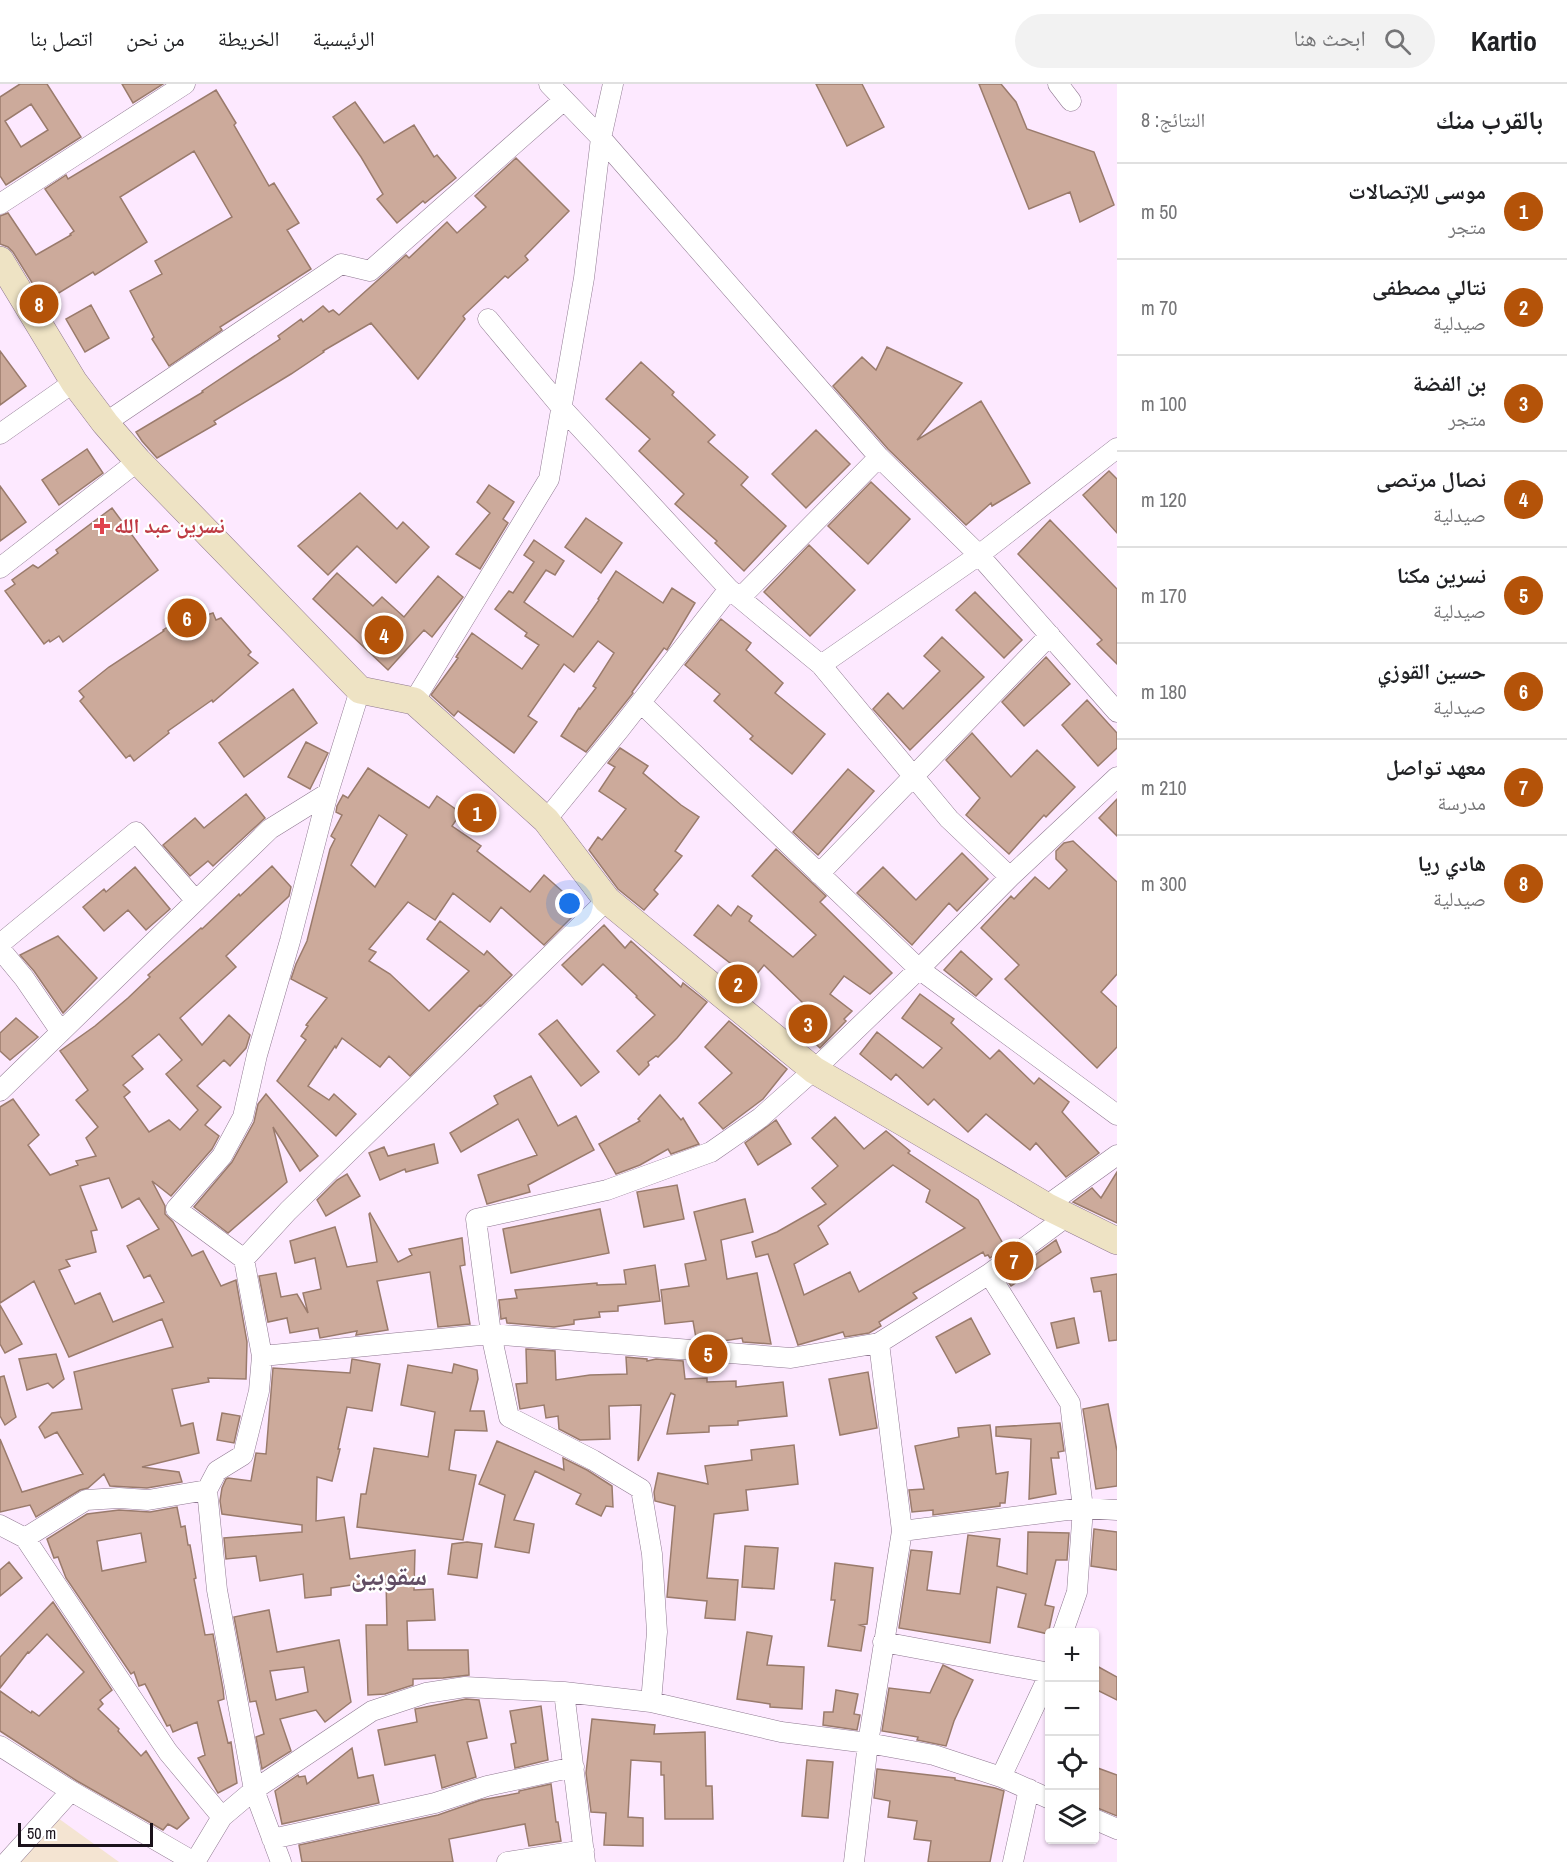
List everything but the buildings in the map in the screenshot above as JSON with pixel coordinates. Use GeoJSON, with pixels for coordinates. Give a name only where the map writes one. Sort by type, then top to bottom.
{"type":"FeatureCollection","features":[{"type":"Feature","properties":{"kind":"street"},"geometry":{"type":"LineString","coordinates":[[0,204],[185,84]]}},
{"type":"Feature","properties":{"kind":"street"},"geometry":{"type":"LineString","coordinates":[[549,84],[601,138],[879,457],[979,555],[1117,712]]}},
{"type":"Feature","properties":{"kind":"street"},"geometry":{"type":"LineString","coordinates":[[414,701],[549,479],[584,279],[601,138],[613,84]]}},
{"type":"Feature","properties":{"kind":"street"},"geometry":{"type":"LineString","coordinates":[[1058,84],[1071,101]]}},
{"type":"Feature","properties":{"kind":"street"},"geometry":{"type":"LineString","coordinates":[[105,423],[341,264],[370,271],[564,100]]}},
{"type":"Feature","properties":{"kind":"street"},"geometry":{"type":"LineString","coordinates":[[0,260],[74,382],[105,423],[138,461],[360,690],[414,701],[546,820],[607,900],[814,1070],[1056,1212],[1117,1241]]}},
{"type":"Feature","properties":{"kind":"street"},"geometry":{"type":"LineString","coordinates":[[488,319],[562,408],[735,593],[821,665],[949,819],[1010,877]]}},
{"type":"Feature","properties":{"kind":"street"},"geometry":{"type":"LineString","coordinates":[[0,434],[74,382]]}},
{"type":"Feature","properties":{"kind":"street"},"geometry":{"type":"LineString","coordinates":[[821,665],[979,555],[1117,448]]}},
{"type":"Feature","properties":{"kind":"street"},"geometry":{"type":"LineString","coordinates":[[546,820],[641,702],[735,593],[879,457]]}},
{"type":"Feature","properties":{"kind":"street"},"geometry":{"type":"LineString","coordinates":[[0,568],[138,461]]}},
{"type":"Feature","properties":{"kind":"street"},"geometry":{"type":"LineString","coordinates":[[819,874],[1050,635]]}},
{"type":"Feature","properties":{"kind":"street"},"geometry":{"type":"LineString","coordinates":[[281,1862],[254,1790],[217,1590],[207,1490],[217,1471],[243,1455],[259,1391],[262,1356],[244,1260],[176,1209],[222,1156],[243,1117],[257,1055],[290,941],[328,793],[360,690]]}},
{"type":"Feature","properties":{"kind":"street"},"geometry":{"type":"LineString","coordinates":[[641,702],[919,969],[1117,1115]]}},
{"type":"Feature","properties":{"kind":"street"},"geometry":{"type":"LineString","coordinates":[[651,1702],[657,1632],[652,1554],[641,1489],[593,1460],[509,1418],[491,1334],[476,1219],[607,1190],[711,1152],[760,1119],[814,1070],[1010,877],[1117,777]]}},
{"type":"Feature","properties":{"kind":"street"},"geometry":{"type":"LineString","coordinates":[[0,1091],[270,830],[328,793]]}},
{"type":"Feature","properties":{"kind":"street"},"geometry":{"type":"LineString","coordinates":[[61,1032],[0,946],[136,832],[196,901]]}},
{"type":"Feature","properties":{"kind":"street"},"geometry":{"type":"LineString","coordinates":[[244,1260],[288,1211],[607,900]]}},
{"type":"Feature","properties":{"kind":"street"},"geometry":{"type":"LineString","coordinates":[[262,1356],[491,1334],[791,1358],[879,1343],[989,1274],[1117,1155]]}},
{"type":"Feature","properties":{"kind":"street"},"geometry":{"type":"LineString","coordinates":[[989,1274],[1070,1402],[1083,1508],[1077,1592],[1064,1628]]}},
{"type":"Feature","properties":{"kind":"street"},"geometry":{"type":"LineString","coordinates":[[854,1862],[868,1743],[902,1531],[879,1343]]}},
{"type":"Feature","properties":{"kind":"street"},"geometry":{"type":"LineString","coordinates":[[25,1538],[86,1500],[118,1498],[148,1500],[207,1490]]}},
{"type":"Feature","properties":{"kind":"street"},"geometry":{"type":"LineString","coordinates":[[902,1531],[1083,1508],[1117,1510]]}},
{"type":"Feature","properties":{"kind":"street"},"geometry":{"type":"LineString","coordinates":[[0,1525],[25,1538],[168,1752],[222,1817]]}},
{"type":"Feature","properties":{"kind":"street"},"geometry":{"type":"LineString","coordinates":[[883,1642],[1045,1672]]}},
{"type":"Feature","properties":{"kind":"street"},"geometry":{"type":"LineString","coordinates":[[1001,1777],[1046,1682]]}},
{"type":"Feature","properties":{"kind":"street"},"geometry":{"type":"LineString","coordinates":[[0,1746],[71,1791],[195,1862],[222,1817],[254,1790],[372,1711],[426,1693],[465,1687],[564,1692],[651,1702],[781,1732],[868,1743],[934,1755],[1001,1777],[1045,1797]]}},
{"type":"Feature","properties":{"kind":"street"},"geometry":{"type":"LineString","coordinates":[[507,1862],[584,1856],[564,1692]]}},
{"type":"Feature","properties":{"kind":"street"},"geometry":{"type":"LineString","coordinates":[[272,1839],[435,1803],[487,1786],[574,1767]]}},
{"type":"Feature","properties":{"kind":"street"},"geometry":{"type":"LineString","coordinates":[[1013,1862],[1029,1789]]}},
{"type":"Feature","properties":{"kind":"street"},"geometry":{"type":"LineString","coordinates":[[7,1862],[71,1791]]}},
{"type":"Feature","properties":{"kind":"street"},"geometry":{"type":"LineString","coordinates":[[1099,1821],[1117,1828]]}},
{"type":"Feature","properties":{"kind":"shaded area"},"geometry":{"type":"Polygon","coordinates":[[[51,1813],[119,1862],[12,1862],[51,1813]]]}},
{"type":"Feature","properties":{"kind":"place","name":"هادي ريا"},"geometry":{"type":"Point","coordinates":[39,304]}},
{"type":"Feature","properties":{"kind":"place","name":"نسرين عبد الله"},"geometry":{"type":"Point","coordinates":[102,526]}},
{"type":"Feature","properties":{"kind":"place","name":"حسين القوزي"},"geometry":{"type":"Point","coordinates":[187,618]}},
{"type":"Feature","properties":{"kind":"place","name":"نصال مرتصى"},"geometry":{"type":"Point","coordinates":[384,635]}},
{"type":"Feature","properties":{"kind":"place","name":"موسى للإتصالات"},"geometry":{"type":"Point","coordinates":[477,813]}},
{"type":"Feature","properties":{"kind":"place","name":"نتالي مصطفى"},"geometry":{"type":"Point","coordinates":[738,984]}},
{"type":"Feature","properties":{"kind":"place","name":"بن الفضة"},"geometry":{"type":"Point","coordinates":[808,1024]}},
{"type":"Feature","properties":{"kind":"place","name":"معهد تواصل"},"geometry":{"type":"Point","coordinates":[1014,1261]}},
{"type":"Feature","properties":{"kind":"place","name":"نسرين مكنا"},"geometry":{"type":"Point","coordinates":[708,1354]}},
{"type":"Feature","properties":{"kind":"district","name":"سقوبين"},"geometry":{"type":"Point","coordinates":[389,1576]}}]}
